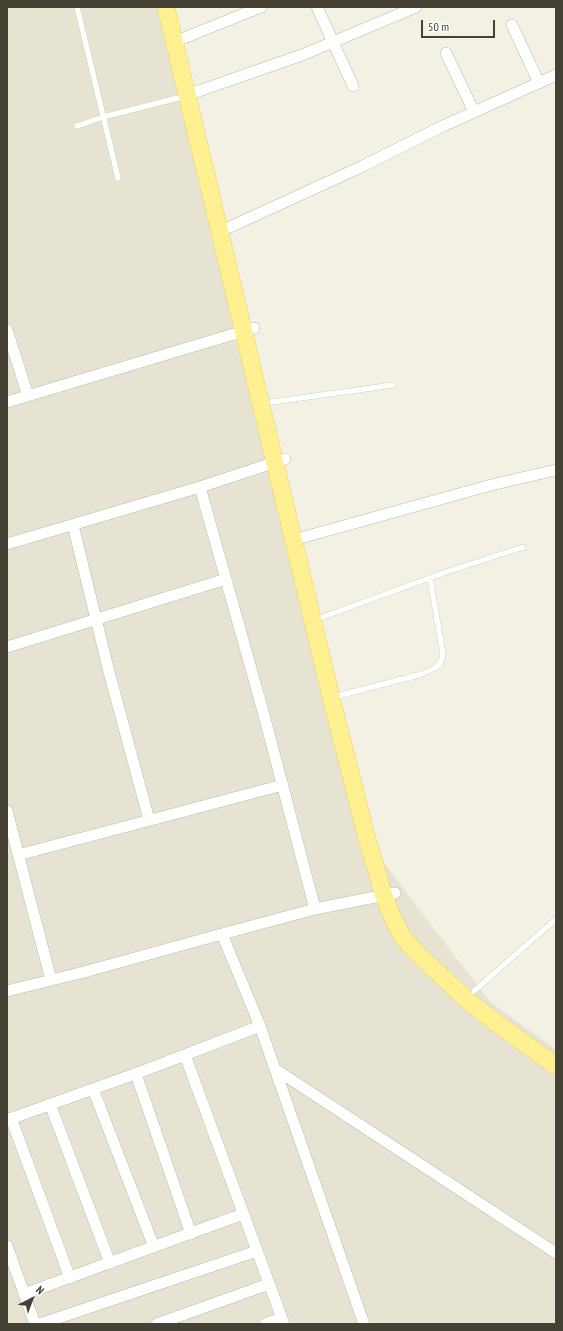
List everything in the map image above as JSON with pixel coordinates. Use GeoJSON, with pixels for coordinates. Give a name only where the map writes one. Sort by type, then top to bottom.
{"type":"FeatureCollection","features":[{"type":"Feature","properties":{"kind":"main road"},"geometry":{"type":"LineString","coordinates":[[166,7],[179,40],[336,696],[376,832],[389,894],[391,914],[402,936],[418,954],[466,1000],[556,1066]]}},
{"type":"Feature","properties":{"kind":"main road"},"geometry":{"type":"LineString","coordinates":[[177,7],[179,40]]}},
{"type":"Feature","properties":{"kind":"main road"},"geometry":{"type":"LineString","coordinates":[[192,94],[230,226],[249,329],[272,402],[280,461],[304,537],[323,617],[336,696]]}},
{"type":"Feature","properties":{"kind":"main road"},"geometry":{"type":"LineString","coordinates":[[389,894],[412,930],[426,946],[474,991],[502,1014],[556,1052]]}},
{"type":"Feature","properties":{"kind":"street"},"geometry":{"type":"LineString","coordinates":[[179,40],[261,7]]}},
{"type":"Feature","properties":{"kind":"street"},"geometry":{"type":"LineString","coordinates":[[317,7],[353,86]]}},
{"type":"Feature","properties":{"kind":"street"},"geometry":{"type":"LineString","coordinates":[[192,94],[302,55],[416,7]]}},
{"type":"Feature","properties":{"kind":"street"},"geometry":{"type":"LineString","coordinates":[[512,25],[539,83]]}},
{"type":"Feature","properties":{"kind":"street"},"geometry":{"type":"LineString","coordinates":[[446,53],[474,112]]}},
{"type":"Feature","properties":{"kind":"street"},"geometry":{"type":"LineString","coordinates":[[230,226],[363,166],[474,112],[556,76]]}},
{"type":"Feature","properties":{"kind":"street"},"geometry":{"type":"LineString","coordinates":[[7,402],[249,329]]}},
{"type":"Feature","properties":{"kind":"street"},"geometry":{"type":"LineString","coordinates":[[7,330],[28,396]]}},
{"type":"Feature","properties":{"kind":"street"},"geometry":{"type":"LineString","coordinates":[[7,544],[200,487],[280,461]]}},
{"type":"Feature","properties":{"kind":"street"},"geometry":{"type":"LineString","coordinates":[[304,537],[491,485],[556,470]]}},
{"type":"Feature","properties":{"kind":"street"},"geometry":{"type":"LineString","coordinates":[[200,487],[316,909]]}},
{"type":"Feature","properties":{"kind":"street"},"geometry":{"type":"LineString","coordinates":[[73,525],[108,668],[149,820]]}},
{"type":"Feature","properties":{"kind":"street"},"geometry":{"type":"LineString","coordinates":[[7,647],[226,579]]}},
{"type":"Feature","properties":{"kind":"street"},"geometry":{"type":"LineString","coordinates":[[18,855],[282,785]]}},
{"type":"Feature","properties":{"kind":"street"},"geometry":{"type":"LineString","coordinates":[[7,811],[51,980]]}},
{"type":"Feature","properties":{"kind":"street"},"geometry":{"type":"LineString","coordinates":[[7,991],[84,972],[316,909],[389,894]]}},
{"type":"Feature","properties":{"kind":"street"},"geometry":{"type":"LineString","coordinates":[[222,934],[260,1026],[364,1324]]}},
{"type":"Feature","properties":{"kind":"street"},"geometry":{"type":"LineString","coordinates":[[70,1278],[9,1119],[136,1074],[260,1026]]}},
{"type":"Feature","properties":{"kind":"street"},"geometry":{"type":"LineString","coordinates":[[185,1055],[283,1321],[265,1324]]}},
{"type":"Feature","properties":{"kind":"street"},"geometry":{"type":"LineString","coordinates":[[275,1069],[556,1253]]}},
{"type":"Feature","properties":{"kind":"street"},"geometry":{"type":"LineString","coordinates":[[136,1074],[191,1234]]}},
{"type":"Feature","properties":{"kind":"street"},"geometry":{"type":"LineString","coordinates":[[93,1089],[154,1247]]}},
{"type":"Feature","properties":{"kind":"street"},"geometry":{"type":"LineString","coordinates":[[50,1104],[110,1263]]}},
{"type":"Feature","properties":{"kind":"street"},"geometry":{"type":"LineString","coordinates":[[24,1294],[243,1214]]}},
{"type":"Feature","properties":{"kind":"street"},"geometry":{"type":"LineString","coordinates":[[7,1246],[35,1324]]}},
{"type":"Feature","properties":{"kind":"street"},"geometry":{"type":"LineString","coordinates":[[40,1324],[257,1251]]}},
{"type":"Feature","properties":{"kind":"street"},"geometry":{"type":"LineString","coordinates":[[157,1324],[269,1284]]}},
{"type":"Feature","properties":{"kind":"lane"},"geometry":{"type":"LineString","coordinates":[[77,7],[118,178]]}},
{"type":"Feature","properties":{"kind":"lane"},"geometry":{"type":"LineString","coordinates":[[77,126],[103,117],[192,94]]}},
{"type":"Feature","properties":{"kind":"lane"},"geometry":{"type":"LineString","coordinates":[[272,402],[393,385]]}},
{"type":"Feature","properties":{"kind":"lane"},"geometry":{"type":"LineString","coordinates":[[323,617],[430,578],[523,547]]}},
{"type":"Feature","properties":{"kind":"lane"},"geometry":{"type":"LineString","coordinates":[[336,696],[422,674],[440,664],[443,656],[430,578]]}},
{"type":"Feature","properties":{"kind":"lane"},"geometry":{"type":"LineString","coordinates":[[474,991],[556,919]]}},
{"type":"Feature","properties":{"kind":"shaded area"},"geometry":{"type":"Polygon","coordinates":[[[7,7],[163,7],[372,847],[489,1001],[556,1050],[556,1324],[7,1324],[7,7]]]}}]}
